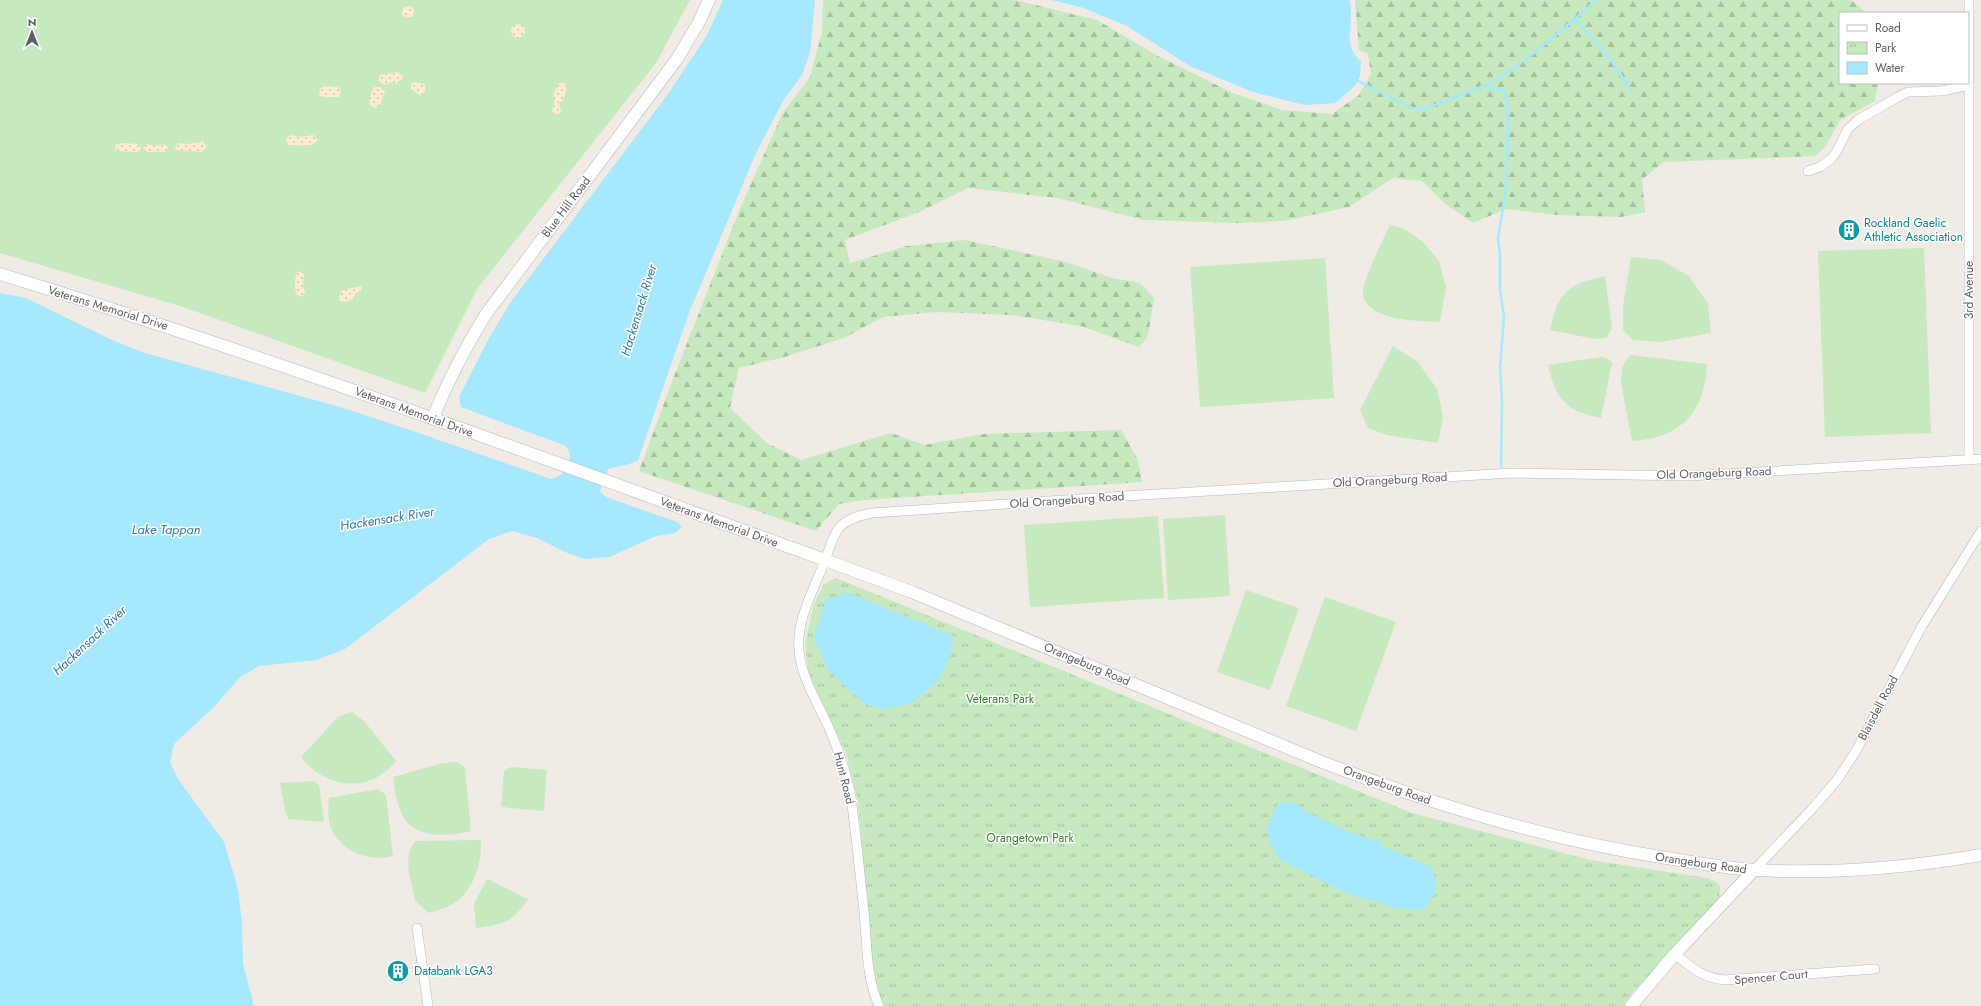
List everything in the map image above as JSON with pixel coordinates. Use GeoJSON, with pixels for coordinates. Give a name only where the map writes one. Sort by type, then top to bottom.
{"type":"FeatureCollection","features":[{"type":"Feature","properties":{"kind":"main road","name":"Blue Hill Road"},"geometry":{"type":"LineString","coordinates":[[433,418],[441,397],[465,350],[486,314],[673,64],[699,22],[709,0]]}},
{"type":"Feature","properties":{"kind":"main road","name":"Veterans Memorial Drive"},"geometry":{"type":"LineString","coordinates":[[0,274],[163,325],[433,418],[825,560]]}},
{"type":"Feature","properties":{"kind":"main road","name":"Orangeburg Road"},"geometry":{"type":"LineString","coordinates":[[825,560],[912,592],[1322,762],[1389,788],[1512,826],[1572,841],[1631,853],[1754,870],[1816,871],[1880,868],[1948,861],[1981,855]]}},
{"type":"Feature","properties":{"kind":"main road"},"geometry":{"type":"LineString","coordinates":[[1631,1006],[1675,954],[1754,870]]}},
{"type":"Feature","properties":{"kind":"street","name":"3rd Avenue"},"geometry":{"type":"LineString","coordinates":[[1969,0],[1969,460]]}},
{"type":"Feature","properties":{"kind":"street"},"geometry":{"type":"LineString","coordinates":[[1808,172],[1820,167],[1831,159],[1848,129],[1858,120],[1896,98],[1908,92],[1942,91],[1969,85]]}},
{"type":"Feature","properties":{"kind":"street","name":"Old Orangeburg Road"},"geometry":{"type":"LineString","coordinates":[[825,560],[833,539],[844,522],[850,518],[872,514],[1125,496],[1512,473],[1689,476],[1981,459]]}},
{"type":"Feature","properties":{"kind":"street","name":"Blaisdell Road"},"geometry":{"type":"LineString","coordinates":[[1754,870],[1812,809],[1856,751],[1922,626],[1981,531]]}},
{"type":"Feature","properties":{"kind":"street","name":"Hunt Road"},"geometry":{"type":"LineString","coordinates":[[825,560],[802,622],[799,636],[799,652],[805,677],[830,730],[840,757],[850,796],[860,875],[869,967],[873,988],[880,1006]]}},
{"type":"Feature","properties":{"kind":"street"},"geometry":{"type":"LineString","coordinates":[[417,928],[428,1006]]}},
{"type":"Feature","properties":{"kind":"street","name":"Spencer Court"},"geometry":{"type":"LineString","coordinates":[[1675,954],[1699,974],[1712,979],[1724,980],[1875,968]]}},
{"type":"Feature","properties":{"kind":"green space"},"geometry":{"type":"Polygon","coordinates":[[[0,0],[690,0],[656,63],[477,289],[425,393],[183,307],[0,253],[0,0]]]}},
{"type":"Feature","properties":{"kind":"green space"},"geometry":{"type":"Polygon","coordinates":[[[823,0],[1015,0],[1097,20],[1158,56],[1233,93],[1282,110],[1332,114],[1359,95],[1371,74],[1368,54],[1359,50],[1355,0],[1851,0],[1866,12],[1839,12],[1839,84],[1878,84],[1875,101],[1840,120],[1825,147],[1815,156],[1663,162],[1642,180],[1645,212],[1621,217],[1557,215],[1506,209],[1473,223],[1443,202],[1422,181],[1393,178],[1349,207],[1284,221],[1237,223],[1144,220],[1057,198],[968,188],[919,212],[845,240],[850,263],[907,246],[965,240],[1066,262],[1112,278],[1140,283],[1154,298],[1148,336],[1139,347],[1081,326],[1012,315],[936,312],[883,317],[844,338],[781,358],[739,368],[730,408],[767,443],[801,460],[891,433],[924,445],[983,434],[1121,430],[1138,460],[1142,482],[864,500],[839,504],[816,531],[639,471],[673,379],[739,211],[782,114],[810,77],[822,32],[823,0]]]}},
{"type":"Feature","properties":{"kind":"green space"},"geometry":{"type":"Polygon","coordinates":[[[1390,225],[1403,228],[1423,242],[1439,261],[1446,287],[1440,322],[1396,318],[1384,315],[1367,304],[1363,296],[1365,282],[1390,225]]]}},
{"type":"Feature","properties":{"kind":"green space"},"geometry":{"type":"Polygon","coordinates":[[[1924,248],[1931,433],[1825,437],[1818,251],[1924,248]]]}},
{"type":"Feature","properties":{"kind":"green space"},"geometry":{"type":"Polygon","coordinates":[[[1631,257],[1661,260],[1689,276],[1708,304],[1711,333],[1661,342],[1633,340],[1623,330],[1623,306],[1631,257]]]}},
{"type":"Feature","properties":{"kind":"green space"},"geometry":{"type":"Polygon","coordinates":[[[1325,258],[1334,398],[1200,407],[1190,267],[1325,258]]]}},
{"type":"Feature","properties":{"kind":"green space"},"geometry":{"type":"Polygon","coordinates":[[[1605,276],[1612,327],[1607,338],[1594,339],[1550,330],[1553,317],[1561,298],[1567,292],[1582,282],[1605,276]]]}},
{"type":"Feature","properties":{"kind":"green space"},"geometry":{"type":"Polygon","coordinates":[[[1393,346],[1418,362],[1437,389],[1443,417],[1438,443],[1387,435],[1368,428],[1360,410],[1393,346]]]}},
{"type":"Feature","properties":{"kind":"green space"},"geometry":{"type":"Polygon","coordinates":[[[1630,355],[1707,364],[1701,396],[1695,409],[1677,428],[1649,439],[1632,441],[1621,384],[1622,367],[1630,355]]]}},
{"type":"Feature","properties":{"kind":"green space"},"geometry":{"type":"Polygon","coordinates":[[[1601,357],[1607,358],[1612,363],[1601,418],[1579,412],[1564,402],[1555,387],[1548,365],[1601,357]]]}},
{"type":"Feature","properties":{"kind":"green space"},"geometry":{"type":"Polygon","coordinates":[[[1225,515],[1230,596],[1168,600],[1163,519],[1225,515]]]}},
{"type":"Feature","properties":{"kind":"green space"},"geometry":{"type":"Polygon","coordinates":[[[1158,516],[1164,598],[1030,607],[1024,525],[1158,516]]]}},
{"type":"Feature","properties":{"kind":"green space","name":"Orangetown Park"},"geometry":{"type":"Polygon","coordinates":[[[836,578],[1412,813],[1590,860],[1707,878],[1716,882],[1721,887],[1719,897],[1713,906],[1632,993],[1624,1006],[884,1006],[875,985],[871,956],[858,801],[846,753],[808,671],[805,644],[814,604],[824,584],[836,578]]]}},
{"type":"Feature","properties":{"kind":"green space"},"geometry":{"type":"Polygon","coordinates":[[[1246,590],[1299,608],[1270,690],[1217,672],[1246,590]]]}},
{"type":"Feature","properties":{"kind":"green space"},"geometry":{"type":"Polygon","coordinates":[[[1325,597],[1396,622],[1356,731],[1286,706],[1325,597]]]}},
{"type":"Feature","properties":{"kind":"green space"},"geometry":{"type":"Polygon","coordinates":[[[352,712],[364,721],[396,761],[385,772],[374,779],[361,783],[335,781],[323,776],[311,768],[301,757],[338,717],[352,712]]]}},
{"type":"Feature","properties":{"kind":"green space"},"geometry":{"type":"Polygon","coordinates":[[[456,762],[465,767],[471,831],[437,835],[419,831],[412,827],[400,811],[393,777],[443,763],[456,762]]]}},
{"type":"Feature","properties":{"kind":"green space"},"geometry":{"type":"Polygon","coordinates":[[[511,767],[547,770],[544,811],[501,807],[504,771],[511,767]]]}},
{"type":"Feature","properties":{"kind":"green space"},"geometry":{"type":"Polygon","coordinates":[[[314,781],[319,785],[324,822],[289,819],[286,815],[280,783],[314,781]]]}},
{"type":"Feature","properties":{"kind":"green space"},"geometry":{"type":"Polygon","coordinates":[[[378,789],[386,795],[393,856],[385,858],[368,857],[352,851],[345,846],[334,834],[328,816],[329,798],[378,789]]]}},
{"type":"Feature","properties":{"kind":"green space"},"geometry":{"type":"Polygon","coordinates":[[[481,840],[479,863],[475,877],[468,890],[460,899],[447,907],[429,913],[415,901],[408,861],[409,854],[416,841],[481,840]]]}},
{"type":"Feature","properties":{"kind":"green space"},"geometry":{"type":"Polygon","coordinates":[[[487,879],[528,899],[517,913],[506,921],[500,924],[476,928],[474,904],[487,879]]]}},
{"type":"Feature","properties":{"kind":"sand"},"geometry":{"type":"Polygon","coordinates":[[[408,6],[412,8],[414,12],[412,16],[408,18],[404,16],[402,12],[404,8],[408,6]]]}},
{"type":"Feature","properties":{"kind":"sand"},"geometry":{"type":"Polygon","coordinates":[[[518,24],[523,26],[525,31],[523,36],[518,38],[513,36],[511,31],[513,26],[518,24]]]}},
{"type":"Feature","properties":{"kind":"sand"},"geometry":{"type":"Polygon","coordinates":[[[397,72],[403,75],[403,78],[396,84],[391,82],[385,85],[378,81],[380,75],[397,72]]]}},
{"type":"Feature","properties":{"kind":"sand"},"geometry":{"type":"Polygon","coordinates":[[[415,82],[425,84],[425,91],[421,96],[411,89],[411,83],[415,82]]]}},
{"type":"Feature","properties":{"kind":"sand"},"geometry":{"type":"Polygon","coordinates":[[[562,82],[566,84],[566,90],[563,101],[559,103],[561,112],[556,115],[552,111],[555,100],[553,95],[558,84],[562,82]]]}},
{"type":"Feature","properties":{"kind":"sand"},"geometry":{"type":"Polygon","coordinates":[[[324,86],[338,87],[341,90],[339,97],[323,97],[319,95],[320,89],[324,86]]]}},
{"type":"Feature","properties":{"kind":"sand"},"geometry":{"type":"Polygon","coordinates":[[[374,87],[380,87],[385,92],[381,103],[377,108],[370,106],[369,98],[374,87]]]}},
{"type":"Feature","properties":{"kind":"sand"},"geometry":{"type":"Polygon","coordinates":[[[291,135],[298,137],[314,135],[318,140],[316,143],[309,145],[289,145],[286,140],[287,137],[291,135]]]}},
{"type":"Feature","properties":{"kind":"sand"},"geometry":{"type":"Polygon","coordinates":[[[203,141],[207,147],[202,152],[176,150],[175,147],[178,143],[189,144],[203,141]]]}},
{"type":"Feature","properties":{"kind":"sand"},"geometry":{"type":"Polygon","coordinates":[[[122,143],[138,144],[141,149],[137,152],[116,151],[115,145],[122,143]]]}},
{"type":"Feature","properties":{"kind":"sand"},"geometry":{"type":"Polygon","coordinates":[[[147,144],[155,146],[164,144],[168,147],[165,152],[147,152],[143,147],[147,144]]]}},
{"type":"Feature","properties":{"kind":"sand"},"geometry":{"type":"Polygon","coordinates":[[[298,271],[304,274],[303,286],[305,293],[302,297],[297,295],[295,289],[295,280],[298,271]]]}},
{"type":"Feature","properties":{"kind":"sand"},"geometry":{"type":"Polygon","coordinates":[[[359,286],[362,287],[362,290],[356,293],[353,299],[346,302],[340,301],[339,297],[341,291],[359,286]]]}},
{"type":"Feature","properties":{"kind":"water","name":"Lake Tappan"},"geometry":{"type":"Polygon","coordinates":[[[723,0],[815,0],[810,53],[802,75],[783,101],[756,153],[689,313],[638,460],[626,465],[608,469],[600,491],[606,497],[677,522],[682,527],[675,533],[656,536],[609,557],[585,559],[565,552],[537,538],[512,531],[489,539],[345,649],[316,660],[259,666],[240,677],[214,707],[174,744],[170,762],[178,779],[224,842],[237,885],[242,921],[243,964],[254,1006],[0,1006],[0,293],[26,298],[112,340],[145,353],[340,407],[551,479],[561,475],[568,467],[570,457],[566,446],[461,407],[459,397],[488,340],[510,303],[668,94],[706,37],[723,0]]]}},
{"type":"Feature","properties":{"kind":"water"},"geometry":{"type":"Polygon","coordinates":[[[1051,0],[1349,0],[1351,8],[1351,47],[1361,62],[1360,76],[1355,86],[1335,103],[1305,105],[1253,92],[1190,66],[1127,26],[1081,7],[1051,0]]]}},
{"type":"Feature","properties":{"kind":"water"},"geometry":{"type":"Polygon","coordinates":[[[846,592],[954,636],[950,657],[939,679],[911,703],[883,709],[865,704],[828,670],[814,636],[826,600],[846,592]]]}},
{"type":"Feature","properties":{"kind":"water"},"geometry":{"type":"Polygon","coordinates":[[[1278,803],[1295,803],[1308,812],[1349,832],[1373,840],[1374,838],[1378,839],[1381,845],[1431,867],[1436,881],[1436,891],[1425,909],[1393,908],[1375,901],[1350,895],[1281,860],[1270,844],[1267,827],[1278,803]]]}},
{"type":"Feature","properties":{"kind":"waterway"},"geometry":{"type":"LineString","coordinates":[[1575,19],[1596,0]]}},
{"type":"Feature","properties":{"kind":"waterway"},"geometry":{"type":"LineString","coordinates":[[1484,86],[1520,64],[1575,19],[1611,60],[1631,90]]}},
{"type":"Feature","properties":{"kind":"waterway"},"geometry":{"type":"LineString","coordinates":[[1358,81],[1412,108],[1425,109],[1483,86],[1504,91],[1507,102],[1508,133],[1506,190],[1498,238],[1500,257],[1500,290],[1504,316],[1500,368],[1502,401],[1501,466]]}},
{"type":"Feature","properties":{"kind":"place","name":"Rockland Gaelic Athletic Association"},"geometry":{"type":"Point","coordinates":[1849,230]}},
{"type":"Feature","properties":{"kind":"place","name":"Databank LGA3"},"geometry":{"type":"Point","coordinates":[398,971]}},
{"type":"Feature","properties":{"kind":"water label","name":"Hackensack River"},"geometry":{"type":"Point","coordinates":[638,310]}},
{"type":"Feature","properties":{"kind":"water label","name":"Hackensack River"},"geometry":{"type":"Point","coordinates":[387,518]}},
{"type":"Feature","properties":{"kind":"water label","name":"Hackensack River"},"geometry":{"type":"Point","coordinates":[89,640]}},
{"type":"Feature","properties":{"kind":"park label","name":"Veterans Park"},"geometry":{"type":"Point","coordinates":[1000,699]}}]}
